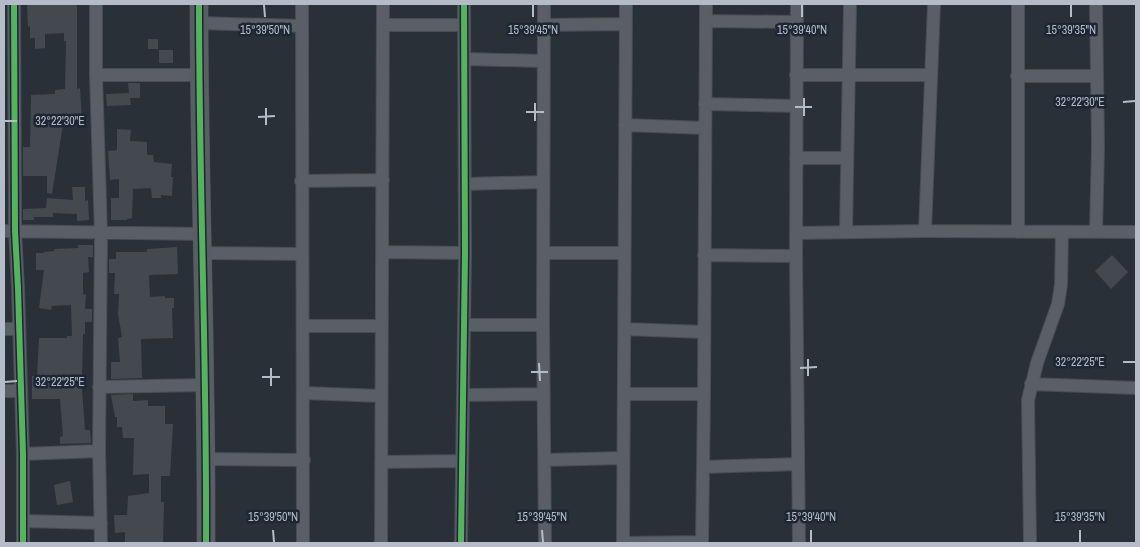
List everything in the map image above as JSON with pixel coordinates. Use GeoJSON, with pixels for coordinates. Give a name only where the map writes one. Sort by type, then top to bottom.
{"type":"FeatureCollection","features":[{"type":"Feature","properties":{"kind":"street"},"geometry":{"type":"LineString","coordinates":[[14,4],[8,70],[9,231],[19,329],[23,454],[23,543]]}},
{"type":"Feature","properties":{"kind":"street"},"geometry":{"type":"LineString","coordinates":[[96,4],[96,75],[101,234],[99,387],[101,543]]}},
{"type":"Feature","properties":{"kind":"street"},"geometry":{"type":"LineString","coordinates":[[199,4],[201,253],[207,459],[206,543]]}},
{"type":"Feature","properties":{"kind":"street"},"geometry":{"type":"LineString","coordinates":[[302,4],[303,543]]}},
{"type":"Feature","properties":{"kind":"street"},"geometry":{"type":"LineString","coordinates":[[382,543],[383,4]]}},
{"type":"Feature","properties":{"kind":"street"},"geometry":{"type":"LineString","coordinates":[[461,543],[465,184],[464,4]]}},
{"type":"Feature","properties":{"kind":"street"},"geometry":{"type":"LineString","coordinates":[[544,4],[544,543]]}},
{"type":"Feature","properties":{"kind":"street"},"geometry":{"type":"LineString","coordinates":[[626,4],[623,543],[702,542],[706,4]]}},
{"type":"Feature","properties":{"kind":"street"},"geometry":{"type":"LineString","coordinates":[[797,4],[796,256],[799,543]]}},
{"type":"Feature","properties":{"kind":"street"},"geometry":{"type":"LineString","coordinates":[[846,232],[850,4]]}},
{"type":"Feature","properties":{"kind":"street"},"geometry":{"type":"LineString","coordinates":[[925,231],[934,4]]}},
{"type":"Feature","properties":{"kind":"street"},"geometry":{"type":"LineString","coordinates":[[1018,4],[1018,232]]}},
{"type":"Feature","properties":{"kind":"street"},"geometry":{"type":"LineString","coordinates":[[1096,4],[1098,147],[1096,232]]}},
{"type":"Feature","properties":{"kind":"street"},"geometry":{"type":"LineString","coordinates":[[706,21],[797,22]]}},
{"type":"Feature","properties":{"kind":"street"},"geometry":{"type":"LineString","coordinates":[[199,23],[302,26]]}},
{"type":"Feature","properties":{"kind":"street"},"geometry":{"type":"LineString","coordinates":[[544,25],[626,24]]}},
{"type":"Feature","properties":{"kind":"street"},"geometry":{"type":"LineString","coordinates":[[383,25],[464,25]]}},
{"type":"Feature","properties":{"kind":"street"},"geometry":{"type":"LineString","coordinates":[[465,59],[543,61]]}},
{"type":"Feature","properties":{"kind":"street"},"geometry":{"type":"LineString","coordinates":[[96,75],[199,74]]}},
{"type":"Feature","properties":{"kind":"street"},"geometry":{"type":"LineString","coordinates":[[796,75],[931,75]]}},
{"type":"Feature","properties":{"kind":"street"},"geometry":{"type":"LineString","coordinates":[[1017,76],[1096,76]]}},
{"type":"Feature","properties":{"kind":"street"},"geometry":{"type":"LineString","coordinates":[[705,104],[796,106]]}},
{"type":"Feature","properties":{"kind":"street"},"geometry":{"type":"LineString","coordinates":[[625,125],[705,128]]}},
{"type":"Feature","properties":{"kind":"street"},"geometry":{"type":"LineString","coordinates":[[796,158],[847,158]]}},
{"type":"Feature","properties":{"kind":"street"},"geometry":{"type":"LineString","coordinates":[[301,181],[383,180]]}},
{"type":"Feature","properties":{"kind":"street"},"geometry":{"type":"LineString","coordinates":[[465,184],[543,182]]}},
{"type":"Feature","properties":{"kind":"street"},"geometry":{"type":"LineString","coordinates":[[9,231],[101,234],[201,234]]}},
{"type":"Feature","properties":{"kind":"street"},"geometry":{"type":"LineString","coordinates":[[796,233],[925,231],[1136,232]]}},
{"type":"Feature","properties":{"kind":"street"},"geometry":{"type":"LineString","coordinates":[[1030,543],[1028,400],[1031,384],[1058,304],[1061,286],[1062,232]]}},
{"type":"Feature","properties":{"kind":"street"},"geometry":{"type":"LineString","coordinates":[[383,252],[464,254]]}},
{"type":"Feature","properties":{"kind":"street"},"geometry":{"type":"LineString","coordinates":[[201,253],[302,254]]}},
{"type":"Feature","properties":{"kind":"street"},"geometry":{"type":"LineString","coordinates":[[544,253],[624,253]]}},
{"type":"Feature","properties":{"kind":"street"},"geometry":{"type":"LineString","coordinates":[[704,255],[796,256]]}},
{"type":"Feature","properties":{"kind":"street"},"geometry":{"type":"LineString","coordinates":[[464,325],[543,325]]}},
{"type":"Feature","properties":{"kind":"street"},"geometry":{"type":"LineString","coordinates":[[303,326],[382,326]]}},
{"type":"Feature","properties":{"kind":"street"},"geometry":{"type":"LineString","coordinates":[[624,328],[704,332]]}},
{"type":"Feature","properties":{"kind":"street"},"geometry":{"type":"LineString","coordinates":[[4,329],[19,329]]}},
{"type":"Feature","properties":{"kind":"street"},"geometry":{"type":"LineString","coordinates":[[1031,384],[1136,388]]}},
{"type":"Feature","properties":{"kind":"street"},"geometry":{"type":"LineString","coordinates":[[99,387],[204,385]]}},
{"type":"Feature","properties":{"kind":"street"},"geometry":{"type":"LineString","coordinates":[[4,391],[20,391]]}},
{"type":"Feature","properties":{"kind":"street"},"geometry":{"type":"LineString","coordinates":[[304,393],[381,396]]}},
{"type":"Feature","properties":{"kind":"street"},"geometry":{"type":"LineString","coordinates":[[463,395],[543,394]]}},
{"type":"Feature","properties":{"kind":"street"},"geometry":{"type":"LineString","coordinates":[[624,394],[704,394]]}},
{"type":"Feature","properties":{"kind":"street"},"geometry":{"type":"LineString","coordinates":[[23,454],[99,451]]}},
{"type":"Feature","properties":{"kind":"street"},"geometry":{"type":"LineString","coordinates":[[544,460],[623,458]]}},
{"type":"Feature","properties":{"kind":"street"},"geometry":{"type":"LineString","coordinates":[[207,459],[304,460]]}},
{"type":"Feature","properties":{"kind":"street"},"geometry":{"type":"LineString","coordinates":[[382,462],[462,461]]}},
{"type":"Feature","properties":{"kind":"street"},"geometry":{"type":"LineString","coordinates":[[703,467],[798,464]]}},
{"type":"Feature","properties":{"kind":"street"},"geometry":{"type":"LineString","coordinates":[[23,521],[101,523]]}},
{"type":"Feature","properties":{"kind":"building"},"geometry":{"type":"Polygon","coordinates":[[[27,4],[77,4],[77,89],[80,88],[82,121],[71,122],[71,118],[64,118],[52,194],[47,193],[47,176],[23,176],[23,147],[30,147],[31,95],[55,94],[55,90],[65,89],[66,41],[64,41],[64,33],[45,34],[45,48],[35,49],[35,38],[30,38],[30,26],[28,27],[27,4]]]}},
{"type":"Feature","properties":{"kind":"building"},"geometry":{"type":"Polygon","coordinates":[[[148,39],[158,39],[158,49],[148,49],[148,39]]]}},
{"type":"Feature","properties":{"kind":"building"},"geometry":{"type":"Polygon","coordinates":[[[159,50],[173,50],[173,63],[159,63],[159,50]]]}},
{"type":"Feature","properties":{"kind":"building"},"geometry":{"type":"Polygon","coordinates":[[[128,83],[140,83],[140,98],[130,98],[131,105],[107,106],[106,94],[129,93],[128,83]]]}},
{"type":"Feature","properties":{"kind":"building"},"geometry":{"type":"Polygon","coordinates":[[[117,129],[131,130],[130,141],[147,142],[147,155],[153,155],[154,162],[172,164],[172,196],[161,195],[161,198],[152,198],[151,188],[133,189],[132,218],[127,220],[111,220],[111,198],[119,198],[119,179],[110,180],[108,151],[117,150],[117,129]]]}},
{"type":"Feature","properties":{"kind":"building"},"geometry":{"type":"Polygon","coordinates":[[[72,187],[85,187],[85,201],[88,200],[89,220],[77,221],[77,214],[53,213],[53,217],[34,217],[34,220],[23,220],[23,209],[46,208],[47,198],[73,200],[72,187]]]}},
{"type":"Feature","properties":{"kind":"building"},"geometry":{"type":"Polygon","coordinates":[[[78,245],[93,245],[93,257],[88,257],[89,272],[83,273],[83,294],[86,295],[85,309],[92,309],[92,322],[85,322],[85,334],[83,334],[82,379],[85,430],[90,430],[91,443],[60,444],[60,437],[63,436],[60,399],[32,399],[32,376],[37,376],[39,338],[67,338],[67,336],[72,336],[71,305],[52,306],[51,310],[39,308],[44,270],[36,270],[36,253],[54,251],[54,249],[78,248],[78,245]]]}},
{"type":"Feature","properties":{"kind":"building"},"geometry":{"type":"Polygon","coordinates":[[[177,247],[178,274],[149,275],[150,297],[165,296],[165,298],[174,298],[174,308],[172,308],[173,338],[141,339],[142,378],[111,379],[111,362],[120,362],[118,338],[122,337],[118,314],[119,294],[114,294],[115,273],[109,273],[109,259],[116,259],[116,252],[147,252],[147,249],[177,247]]]}},
{"type":"Feature","properties":{"kind":"building"},"geometry":{"type":"Polygon","coordinates":[[[1112,255],[1128,272],[1111,289],[1095,271],[1112,255]]]}},
{"type":"Feature","properties":{"kind":"building"},"geometry":{"type":"Polygon","coordinates":[[[133,394],[133,401],[148,400],[148,406],[165,406],[165,424],[173,424],[170,476],[161,476],[161,502],[164,502],[163,543],[125,543],[125,532],[115,533],[114,515],[127,515],[128,496],[149,493],[149,474],[133,475],[134,438],[123,438],[122,427],[117,427],[117,417],[115,417],[111,395],[133,394]]]}},
{"type":"Feature","properties":{"kind":"building"},"geometry":{"type":"Polygon","coordinates":[[[70,481],[73,502],[57,505],[54,485],[70,481]]]}},
{"type":"Feature","properties":{"kind":"cycle path"},"geometry":{"type":"LineString","coordinates":[[14,4],[15,231],[23,454],[23,543]]}},
{"type":"Feature","properties":{"kind":"cycle path"},"geometry":{"type":"LineString","coordinates":[[199,4],[206,543]]}},
{"type":"Feature","properties":{"kind":"cycle path"},"geometry":{"type":"LineString","coordinates":[[461,543],[465,253],[464,4]]}}]}
